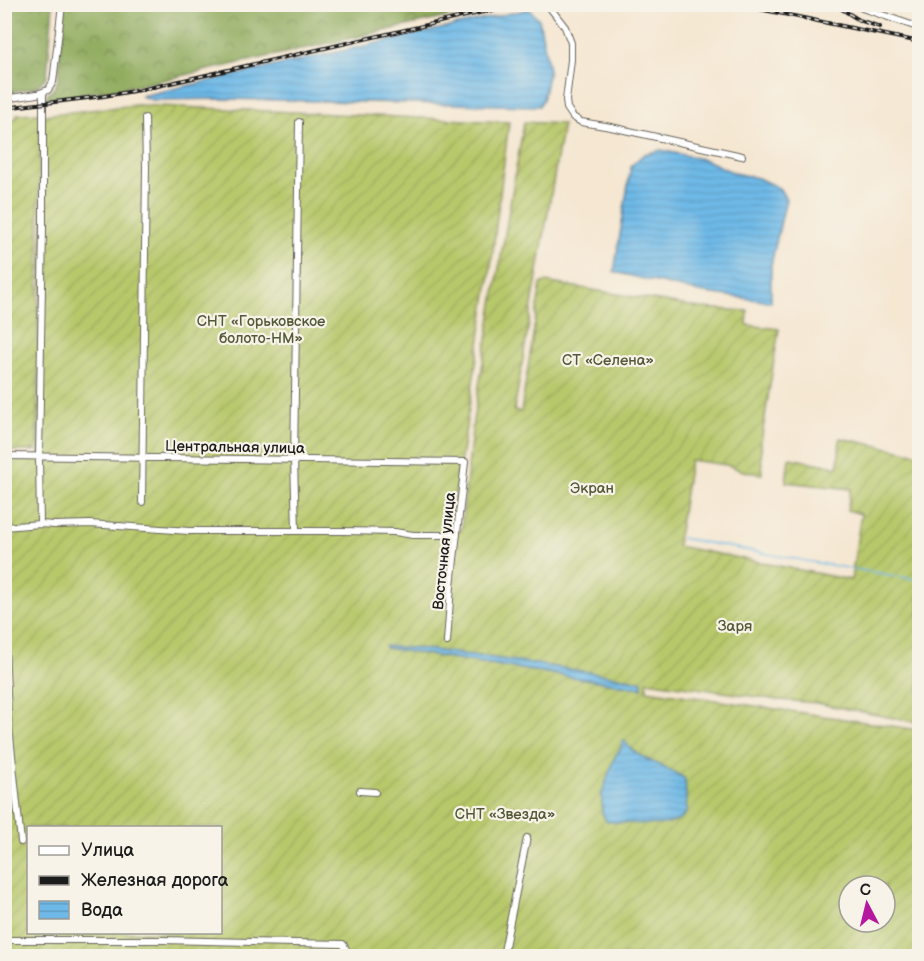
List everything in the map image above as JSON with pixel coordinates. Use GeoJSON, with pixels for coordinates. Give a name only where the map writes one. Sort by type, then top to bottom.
{"type":"FeatureCollection","features":[{"type":"Feature","properties":{"kind":"street"},"geometry":{"type":"LineString","coordinates":[[4,99],[48,90],[54,74],[62,4]]}},
{"type":"Feature","properties":{"kind":"street"},"geometry":{"type":"LineString","coordinates":[[547,4],[565,27],[570,43],[571,60],[566,100],[567,108],[573,117],[581,122],[742,156]]}},
{"type":"Feature","properties":{"kind":"street"},"geometry":{"type":"LineString","coordinates":[[775,4],[793,4]]}},
{"type":"Feature","properties":{"kind":"street"},"geometry":{"type":"LineString","coordinates":[[856,4],[904,24],[920,28]]}},
{"type":"Feature","properties":{"kind":"street"},"geometry":{"type":"LineString","coordinates":[[40,524],[43,92]]}},
{"type":"Feature","properties":{"kind":"street"},"geometry":{"type":"LineString","coordinates":[[142,502],[145,118]]}},
{"type":"Feature","properties":{"kind":"street"},"geometry":{"type":"LineString","coordinates":[[296,530],[294,460],[299,122]]}},
{"type":"Feature","properties":{"kind":"street","name":"Центральная улица"},"geometry":{"type":"LineString","coordinates":[[4,456],[465,462]]}},
{"type":"Feature","properties":{"kind":"street","name":"Восточная улица"},"geometry":{"type":"LineString","coordinates":[[447,642],[465,462]]}},
{"type":"Feature","properties":{"kind":"street"},"geometry":{"type":"LineString","coordinates":[[4,527],[90,524],[189,531],[296,530],[457,535]]}},
{"type":"Feature","properties":{"kind":"street"},"geometry":{"type":"LineString","coordinates":[[4,622],[8,717],[21,842]]}},
{"type":"Feature","properties":{"kind":"street"},"geometry":{"type":"LineString","coordinates":[[360,791],[375,792]]}},
{"type":"Feature","properties":{"kind":"street"},"geometry":{"type":"LineString","coordinates":[[503,957],[527,838]]}},
{"type":"Feature","properties":{"kind":"street"},"geometry":{"type":"LineString","coordinates":[[4,940],[161,940],[343,944],[350,957]]}},
{"type":"Feature","properties":{"kind":"green space"},"geometry":{"type":"Polygon","coordinates":[[[5,4],[53,5],[47,76],[37,87],[5,93],[5,4]]]}},
{"type":"Feature","properties":{"kind":"green space"},"geometry":{"type":"Polygon","coordinates":[[[64,5],[501,5],[136,86],[47,99],[47,94],[52,91],[58,80],[64,5]]]}},
{"type":"Feature","properties":{"kind":"green space"},"geometry":{"type":"Polygon","coordinates":[[[137,105],[509,122],[490,274],[450,529],[461,531],[473,421],[524,122],[563,124],[514,411],[521,412],[541,284],[545,282],[701,308],[748,311],[747,325],[779,329],[761,442],[762,474],[743,471],[727,465],[690,460],[677,546],[851,580],[861,514],[847,510],[851,489],[786,482],[789,458],[838,467],[840,438],[919,454],[919,723],[816,703],[779,700],[647,681],[647,690],[919,730],[919,956],[5,956],[4,457],[39,458],[44,115],[137,105]]]}},
{"type":"Feature","properties":{"kind":"green space"},"geometry":{"type":"Polygon","coordinates":[[[40,113],[37,445],[36,450],[5,451],[5,119],[16,119],[17,114],[40,113]]]}},
{"type":"Feature","properties":{"kind":"water"},"geometry":{"type":"Polygon","coordinates":[[[529,9],[539,19],[549,70],[543,100],[539,106],[225,99],[152,100],[141,96],[529,9]]]}},
{"type":"Feature","properties":{"kind":"water"},"geometry":{"type":"Polygon","coordinates":[[[661,150],[706,160],[734,173],[758,178],[779,188],[786,199],[771,265],[771,302],[699,292],[614,272],[631,166],[644,154],[661,150]]]}},
{"type":"Feature","properties":{"kind":"water"},"geometry":{"type":"Polygon","coordinates":[[[385,646],[487,657],[589,672],[642,681],[642,688],[385,648],[385,646]]]}},
{"type":"Feature","properties":{"kind":"water"},"geometry":{"type":"Polygon","coordinates":[[[625,741],[636,753],[685,779],[687,811],[680,819],[655,825],[607,822],[602,813],[602,793],[615,756],[622,742],[625,741]]]}},
{"type":"Feature","properties":{"kind":"waterway"},"geometry":{"type":"LineString","coordinates":[[681,538],[920,580]]}},
{"type":"Feature","properties":{"kind":"railway"},"geometry":{"type":"LineString","coordinates":[[4,108],[140,90],[519,4]]}},
{"type":"Feature","properties":{"kind":"railway"},"geometry":{"type":"LineString","coordinates":[[735,4],[920,42]]}},
{"type":"Feature","properties":{"kind":"railway"},"geometry":{"type":"LineString","coordinates":[[834,4],[859,20],[880,27]]}},
{"type":"Feature","properties":{"kind":"park label","name":"СНТ «Горьковское болото-НМ»"},"geometry":{"type":"Point","coordinates":[261,330]}},
{"type":"Feature","properties":{"kind":"park label","name":"СТ «Селена»"},"geometry":{"type":"Point","coordinates":[608,360]}},
{"type":"Feature","properties":{"kind":"park label","name":"Экран"},"geometry":{"type":"Point","coordinates":[592,488]}},
{"type":"Feature","properties":{"kind":"park label","name":"Заря"},"geometry":{"type":"Point","coordinates":[735,626]}},
{"type":"Feature","properties":{"kind":"park label","name":"СНТ «Звезда»"},"geometry":{"type":"Point","coordinates":[505,814]}}]}
